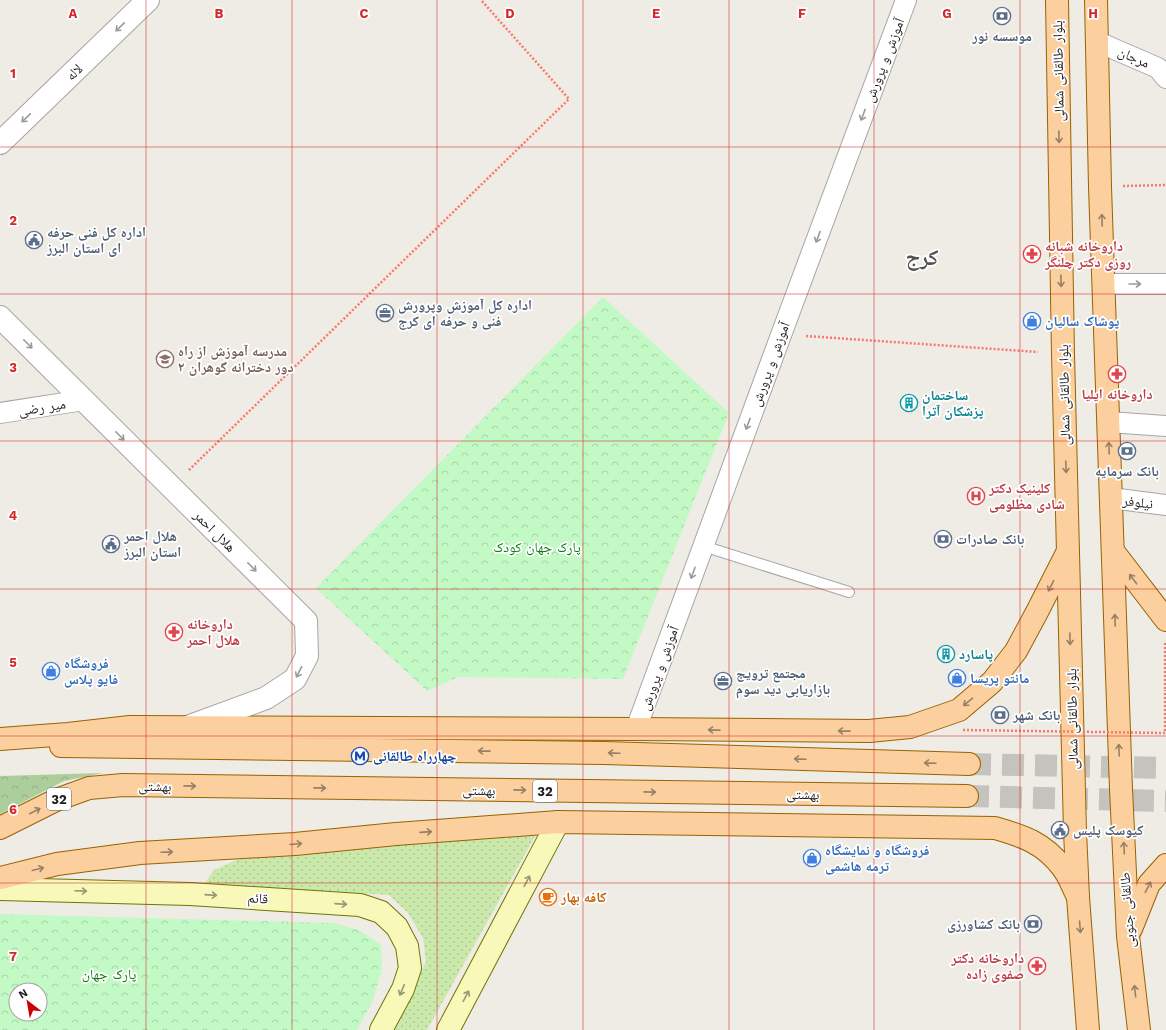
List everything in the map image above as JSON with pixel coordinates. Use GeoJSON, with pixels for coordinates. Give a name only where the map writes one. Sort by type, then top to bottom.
{"type":"FeatureCollection","features":[{"type":"Feature","properties":{"kind":"main road","name":"بلوار طالقانی شمالی"},"geometry":{"type":"LineString","coordinates":[[1057,0],[1063,354],[1078,897]]}},
{"type":"Feature","properties":{"kind":"main road"},"geometry":{"type":"LineString","coordinates":[[1096,0],[1100,187],[1113,551],[1165,620]]}},
{"type":"Feature","properties":{"kind":"main road"},"geometry":{"type":"LineString","coordinates":[[0,739],[68,734],[130,727],[190,726],[869,731],[910,727],[959,710],[992,682],[1016,652],[1068,551]]}},
{"type":"Feature","properties":{"kind":"main road","name":"طالقانی جنوبی"},"geometry":{"type":"LineString","coordinates":[[1113,551],[1120,789],[1128,936],[1140,1030]]}},
{"type":"Feature","properties":{"kind":"main road"},"geometry":{"type":"LineString","coordinates":[[0,744],[604,753],[969,764]]}},
{"type":"Feature","properties":{"kind":"main road","name":"بهشتى"},"geometry":{"type":"LineString","coordinates":[[0,828],[56,800],[89,788],[123,786],[967,796]]}},
{"type":"Feature","properties":{"kind":"main road"},"geometry":{"type":"LineString","coordinates":[[448,1030],[558,822]]}},
{"type":"Feature","properties":{"kind":"main road"},"geometry":{"type":"LineString","coordinates":[[0,878],[57,864],[140,853],[295,844],[396,834],[558,822],[995,828],[1022,835],[1046,849],[1063,868],[1078,897],[1088,1030]]}},
{"type":"Feature","properties":{"kind":"main road"},"geometry":{"type":"LineString","coordinates":[[1128,936],[1148,884],[1166,865]]}},
{"type":"Feature","properties":{"kind":"main road","name":"قائم"},"geometry":{"type":"LineString","coordinates":[[0,889],[206,895],[360,905],[381,912],[397,927],[407,946],[410,968],[403,989],[381,1030]]}},
{"type":"Feature","properties":{"kind":"street","name":"لاله"},"geometry":{"type":"LineString","coordinates":[[0,143],[148,0]]}},
{"type":"Feature","properties":{"kind":"street","name":"آموزش و پرورش"},"geometry":{"type":"LineString","coordinates":[[636,729],[906,0]]}},
{"type":"Feature","properties":{"kind":"street","name":"مرجان"},"geometry":{"type":"LineString","coordinates":[[1098,42],[1163,69]]}},
{"type":"Feature","properties":{"kind":"street"},"geometry":{"type":"LineString","coordinates":[[1104,284],[1166,284]]}},
{"type":"Feature","properties":{"kind":"street","name":"هلال احمر"},"geometry":{"type":"LineString","coordinates":[[0,317],[306,621],[307,656],[295,679],[266,698],[190,726]]}},
{"type":"Feature","properties":{"kind":"street","name":"میر رضی"},"geometry":{"type":"LineString","coordinates":[[0,413],[84,400]]}},
{"type":"Feature","properties":{"kind":"street"},"geometry":{"type":"LineString","coordinates":[[1108,422],[1166,426]]}},
{"type":"Feature","properties":{"kind":"street","name":"نیلوفر"},"geometry":{"type":"LineString","coordinates":[[1111,498],[1166,505]]}},
{"type":"Feature","properties":{"kind":"lane"},"geometry":{"type":"LineString","coordinates":[[703,546],[849,592]]}},
{"type":"Feature","properties":{"kind":"path"},"geometry":{"type":"LineString","coordinates":[[171,487],[569,98],[481,0]]}},
{"type":"Feature","properties":{"kind":"path"},"geometry":{"type":"LineString","coordinates":[[1100,187],[1166,185]]}},
{"type":"Feature","properties":{"kind":"path"},"geometry":{"type":"LineString","coordinates":[[781,335],[1063,354]]}},
{"type":"Feature","properties":{"kind":"path"},"geometry":{"type":"LineString","coordinates":[[963,730],[1165,733],[1165,620]]}},
{"type":"Feature","properties":{"kind":"green space","name":"پارک جهان کودک"},"geometry":{"type":"Polygon","coordinates":[[[603,297],[729,413],[623,679],[458,677],[427,691],[316,588],[603,297]]]}},
{"type":"Feature","properties":{"kind":"green space"},"geometry":{"type":"Polygon","coordinates":[[[103,773],[64,781],[0,814],[0,776],[103,773]]]}},
{"type":"Feature","properties":{"kind":"green space"},"geometry":{"type":"Polygon","coordinates":[[[539,829],[427,1030],[390,1030],[426,962],[423,938],[408,913],[389,895],[204,884],[214,870],[245,856],[539,829]]]}},
{"type":"Feature","properties":{"kind":"green space","name":"پارک جهان"},"geometry":{"type":"Polygon","coordinates":[[[0,914],[334,923],[359,930],[381,945],[382,969],[372,1003],[357,1030],[0,1030],[0,914]]]}},
{"type":"Feature","properties":{"kind":"tunnel"},"geometry":{"type":"LineString","coordinates":[[969,764],[1166,768]]}},
{"type":"Feature","properties":{"kind":"tunnel"},"geometry":{"type":"LineString","coordinates":[[967,796],[1166,801]]}},
{"type":"Feature","properties":{"kind":"place","name":"موسسه نور"},"geometry":{"type":"Point","coordinates":[1002,16]}},
{"type":"Feature","properties":{"kind":"place","name":"اداره کل فنی حرفه ای استان البرز"},"geometry":{"type":"Point","coordinates":[34,240]}},
{"type":"Feature","properties":{"kind":"place","name":"داروخانه شبانه روزی دکتر چلنگر"},"geometry":{"type":"Point","coordinates":[1032,254]}},
{"type":"Feature","properties":{"kind":"place","name":"اداره کل آموزش وپرورش فنی و حرفه ای کرج"},"geometry":{"type":"Point","coordinates":[385,313]}},
{"type":"Feature","properties":{"kind":"place","name":"پوشاک سالیان"},"geometry":{"type":"Point","coordinates":[1032,321]}},
{"type":"Feature","properties":{"kind":"place","name":"مدرسه آموزش از راه دور دخترانه گوهران ۲"},"geometry":{"type":"Point","coordinates":[165,359]}},
{"type":"Feature","properties":{"kind":"place","name":"داروخانه ایلیا"},"geometry":{"type":"Point","coordinates":[1117,374]}},
{"type":"Feature","properties":{"kind":"place","name":"ساختمان پزشکان آترا"},"geometry":{"type":"Point","coordinates":[909,403]}},
{"type":"Feature","properties":{"kind":"place","name":"بانک سرمایه"},"geometry":{"type":"Point","coordinates":[1127,451]}},
{"type":"Feature","properties":{"kind":"place","name":"کلینیک دکتر شادی مظلومی"},"geometry":{"type":"Point","coordinates":[976,496]}},
{"type":"Feature","properties":{"kind":"place","name":"بانک صادرات"},"geometry":{"type":"Point","coordinates":[943,539]}},
{"type":"Feature","properties":{"kind":"place","name":"هلال احمر استان البرز"},"geometry":{"type":"Point","coordinates":[111,544]}},
{"type":"Feature","properties":{"kind":"place","name":"داروخانه هلال احمر"},"geometry":{"type":"Point","coordinates":[174,632]}},
{"type":"Feature","properties":{"kind":"place","name":"پاسارد"},"geometry":{"type":"Point","coordinates":[946,654]}},
{"type":"Feature","properties":{"kind":"place","name":"فروشگاه فایو پلاس"},"geometry":{"type":"Point","coordinates":[51,671]}},
{"type":"Feature","properties":{"kind":"place","name":"مانتو پریسا"},"geometry":{"type":"Point","coordinates":[957,678]}},
{"type":"Feature","properties":{"kind":"place","name":"مجتمع ترویج بازاریابی دید سوم"},"geometry":{"type":"Point","coordinates":[723,681]}},
{"type":"Feature","properties":{"kind":"place","name":"بانک شهر"},"geometry":{"type":"Point","coordinates":[1000,715]}},
{"type":"Feature","properties":{"kind":"place","name":"چهارراه طالقانی"},"geometry":{"type":"Point","coordinates":[360,756]}},
{"type":"Feature","properties":{"kind":"place","name":"کیوسک پلیس"},"geometry":{"type":"Point","coordinates":[1060,830]}},
{"type":"Feature","properties":{"kind":"place","name":"فروشگاه و نمايشگاه ترمه هاشمى"},"geometry":{"type":"Point","coordinates":[812,858]}},
{"type":"Feature","properties":{"kind":"place","name":"کافه بهار"},"geometry":{"type":"Point","coordinates":[548,897]}},
{"type":"Feature","properties":{"kind":"place","name":"بانک کشاورزی"},"geometry":{"type":"Point","coordinates":[1033,924]}},
{"type":"Feature","properties":{"kind":"place","name":"داروخانه دکتر صفوی زاده"},"geometry":{"type":"Point","coordinates":[1037,966]}},
{"type":"Feature","properties":{"kind":"district","name":"کرج"},"geometry":{"type":"Point","coordinates":[922,257]}}]}
